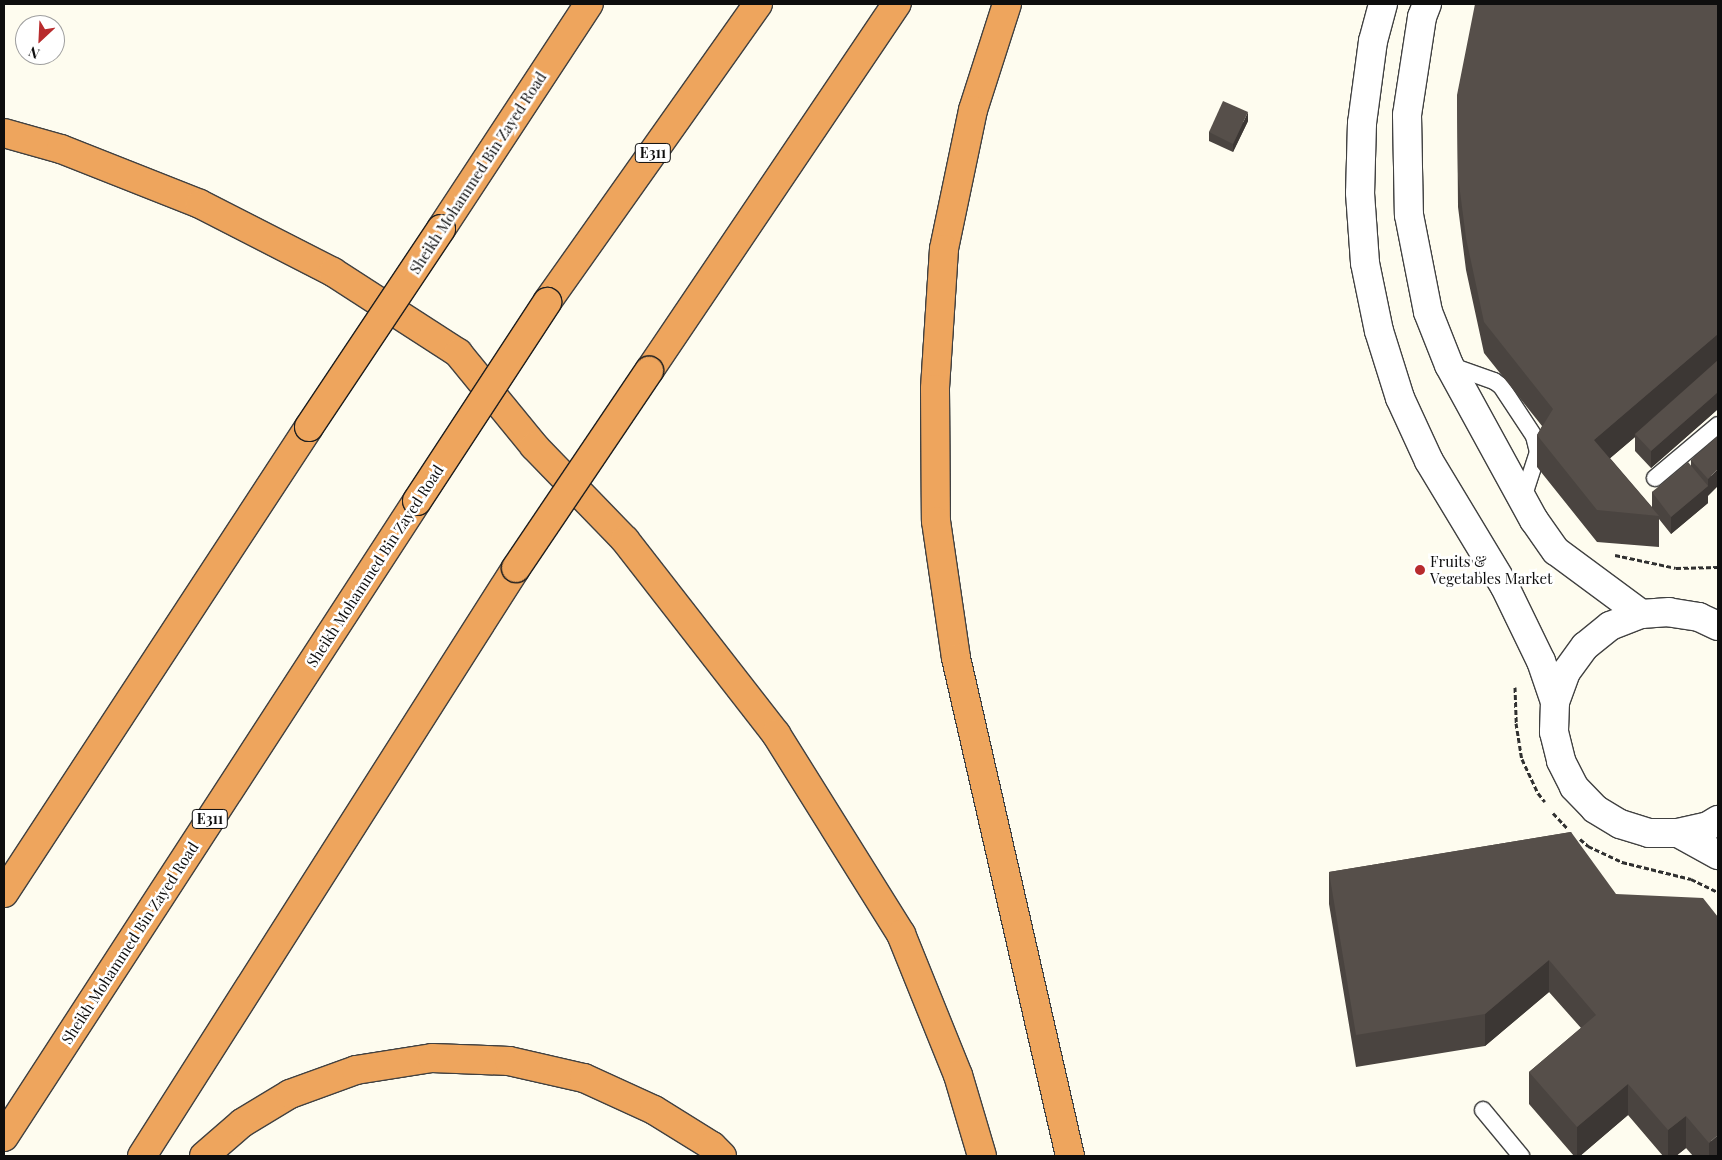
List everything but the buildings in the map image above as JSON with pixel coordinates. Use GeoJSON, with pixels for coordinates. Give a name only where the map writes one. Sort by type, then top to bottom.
{"type":"FeatureCollection","features":[{"type":"Feature","properties":{"kind":"highway","name":"Sheikh Mohammed Bin Zayed Road"},"geometry":{"type":"LineString","coordinates":[[4,893],[589,4]]}},
{"type":"Feature","properties":{"kind":"highway","name":"Sheikh Mohammed Bin Zayed Road"},"geometry":{"type":"LineString","coordinates":[[4,1137],[547,302],[758,4]]}},
{"type":"Feature","properties":{"kind":"highway"},"geometry":{"type":"LineString","coordinates":[[142,1156],[516,568],[897,4]]}},
{"type":"Feature","properties":{"kind":"highway"},"geometry":{"type":"LineString","coordinates":[[1007,4],[973,110],[944,249],[935,389],[936,521],[956,658],[1070,1156]]}},
{"type":"Feature","properties":{"kind":"highway"},"geometry":{"type":"LineString","coordinates":[[4,133],[61,149],[200,204],[332,272],[458,353],[534,446],[625,540],[776,734],[901,934],[958,1075],[982,1156]]}},
{"type":"Feature","properties":{"kind":"highway"},"geometry":{"type":"LineString","coordinates":[[204,1156],[242,1123],[290,1094],[356,1070],[432,1058],[509,1061],[584,1078],[654,1110],[712,1146],[722,1156]]}},
{"type":"Feature","properties":{"kind":"street"},"geometry":{"type":"LineString","coordinates":[[1383,4],[1373,41],[1366,96],[1360,193],[1365,263],[1379,331],[1400,398],[1429,462],[1517,610],[1542,661],[1555,702]]}},
{"type":"Feature","properties":{"kind":"street"},"geometry":{"type":"LineString","coordinates":[[1426,4],[1422,17],[1407,115],[1408,214],[1428,312],[1449,365],[1522,501],[1556,551],[1641,614]]}},
{"type":"Feature","properties":{"kind":"street"},"geometry":{"type":"LineString","coordinates":[[1712,617],[1670,612],[1641,614],[1610,626],[1585,646],[1566,672],[1555,702],[1554,732],[1561,761],[1574,787],[1595,809],[1620,824],[1649,833],[1678,833],[1708,826],[1718,820]]}},
{"type":"Feature","properties":{"kind":"street"},"geometry":{"type":"LineString","coordinates":[[1678,833],[1718,856]]}},
{"type":"Feature","properties":{"kind":"lane"},"geometry":{"type":"LineString","coordinates":[[1449,365],[1494,381],[1501,386],[1534,436],[1538,452],[1522,501]]}},
{"type":"Feature","properties":{"kind":"lane"},"geometry":{"type":"LineString","coordinates":[[1655,478],[1718,425]]}},
{"type":"Feature","properties":{"kind":"lane"},"geometry":{"type":"LineString","coordinates":[[1483,1110],[1521,1156]]}},
{"type":"Feature","properties":{"kind":"path"},"geometry":{"type":"LineString","coordinates":[[1608,553],[1676,568],[1718,567]]}},
{"type":"Feature","properties":{"kind":"place","name":"Fruits & Vegetables Market"},"geometry":{"type":"Point","coordinates":[1420,570]}}]}
